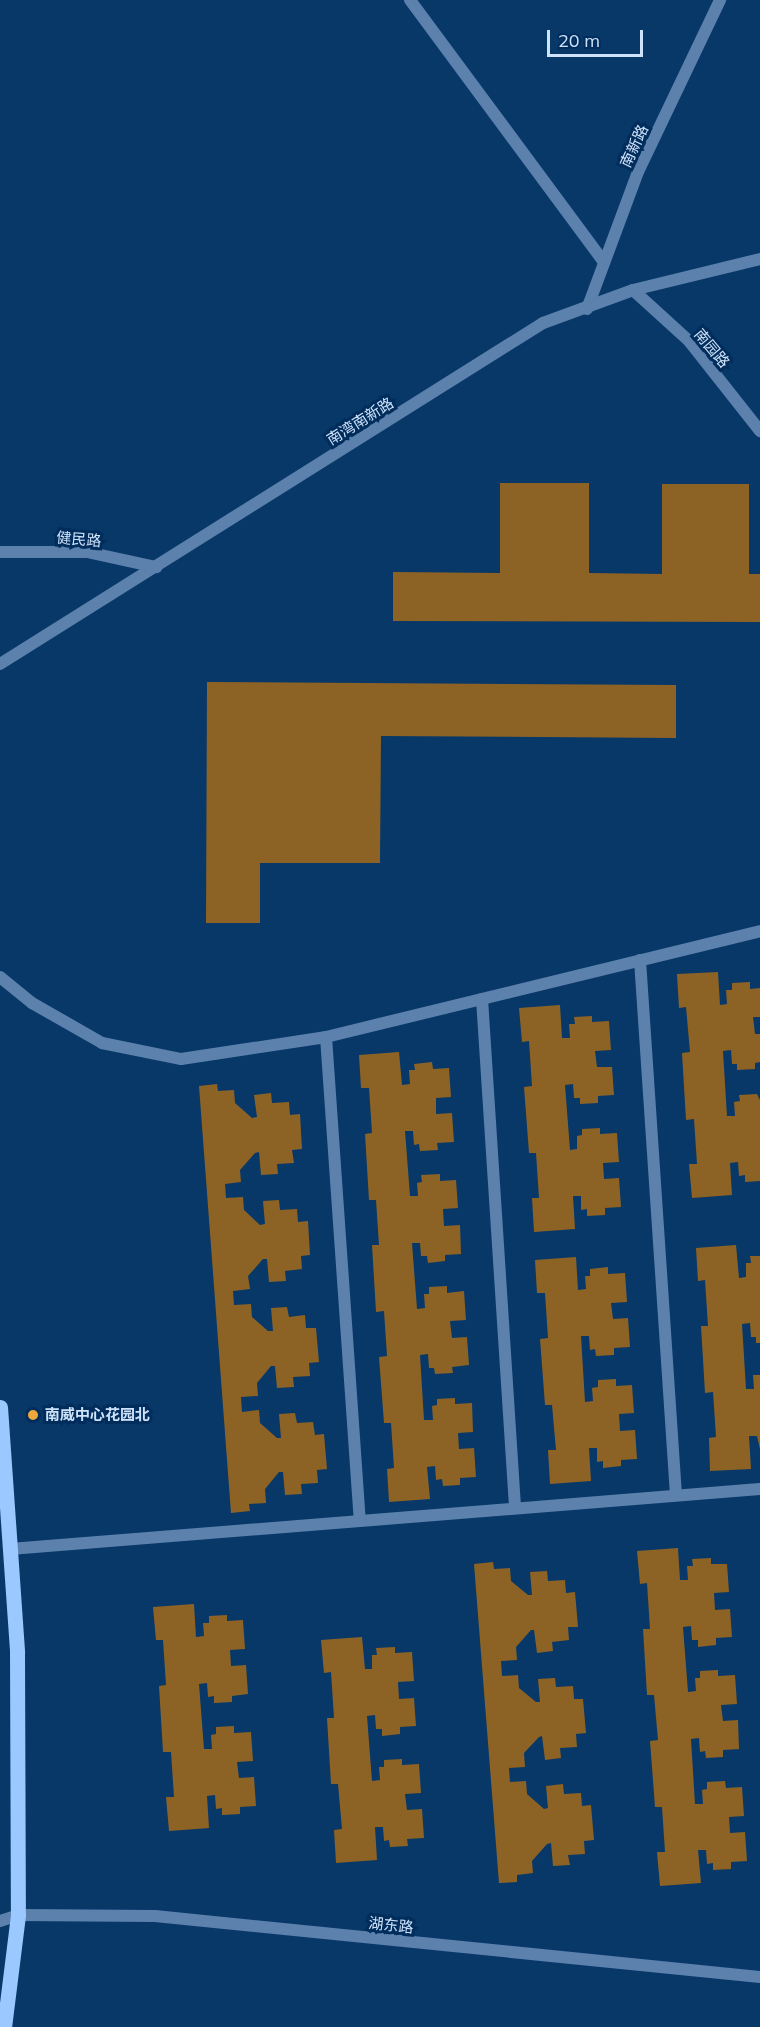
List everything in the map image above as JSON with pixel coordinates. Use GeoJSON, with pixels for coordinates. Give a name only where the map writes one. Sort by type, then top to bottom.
{"type":"FeatureCollection","features":[{"type":"Feature","properties":{"kind":"main road"},"geometry":{"type":"LineString","coordinates":[[0,1407],[17,1652],[18,1915],[4,2027]]}},
{"type":"Feature","properties":{"kind":"street"},"geometry":{"type":"LineString","coordinates":[[410,0],[604,262]]}},
{"type":"Feature","properties":{"kind":"street","name":"南新路"},"geometry":{"type":"LineString","coordinates":[[587,309],[638,172],[720,0]]}},
{"type":"Feature","properties":{"kind":"street","name":"南湾南新路"},"geometry":{"type":"LineString","coordinates":[[0,664],[543,323],[587,309],[633,290],[760,259]]}},
{"type":"Feature","properties":{"kind":"street","name":"南园路"},"geometry":{"type":"LineString","coordinates":[[633,290],[688,341],[760,431]]}},
{"type":"Feature","properties":{"kind":"street","name":"健民路"},"geometry":{"type":"LineString","coordinates":[[0,552],[87,552],[156,567]]}},
{"type":"Feature","properties":{"kind":"street"},"geometry":{"type":"LineString","coordinates":[[0,977],[32,1003],[102,1043],[181,1059],[326,1037],[760,931]]}},
{"type":"Feature","properties":{"kind":"street"},"geometry":{"type":"LineString","coordinates":[[640,960],[676,1495]]}},
{"type":"Feature","properties":{"kind":"street"},"geometry":{"type":"LineString","coordinates":[[482,999],[515,1507]]}},
{"type":"Feature","properties":{"kind":"street"},"geometry":{"type":"LineString","coordinates":[[326,1037],[360,1519]]}},
{"type":"Feature","properties":{"kind":"street"},"geometry":{"type":"LineString","coordinates":[[10,1549],[360,1519],[760,1490]]}},
{"type":"Feature","properties":{"kind":"street"},"geometry":{"type":"LineString","coordinates":[[0,1922],[18,1915]]}},
{"type":"Feature","properties":{"kind":"street","name":"湖东路"},"geometry":{"type":"LineString","coordinates":[[18,1915],[155,1916],[760,1977]]}},
{"type":"Feature","properties":{"kind":"building"},"geometry":{"type":"Polygon","coordinates":[[[500,483],[589,483],[589,573],[662,574],[662,484],[749,484],[749,574],[760,574],[760,622],[393,621],[393,572],[500,573],[500,483]]]}},
{"type":"Feature","properties":{"kind":"building"},"geometry":{"type":"Polygon","coordinates":[[[207,682],[676,685],[676,738],[381,736],[380,863],[260,863],[260,923],[206,923],[207,682]]]}},
{"type":"Feature","properties":{"kind":"building"},"geometry":{"type":"Polygon","coordinates":[[[718,972],[720,1005],[727,1004],[726,990],[732,990],[732,983],[750,982],[750,989],[760,988],[760,1017],[753,1017],[755,1034],[760,1034],[760,1062],[755,1063],[755,1069],[737,1070],[737,1064],[732,1064],[731,1050],[723,1051],[727,1116],[735,1116],[734,1102],[740,1101],[739,1095],[757,1094],[760,1100],[760,1181],[745,1182],[745,1175],[739,1176],[738,1162],[730,1163],[732,1195],[692,1198],[689,1164],[697,1164],[694,1119],[686,1120],[682,1053],[690,1052],[686,1007],[679,1008],[677,974],[718,972]]]}},
{"type":"Feature","properties":{"kind":"building"},"geometry":{"type":"Polygon","coordinates":[[[560,1005],[562,1038],[570,1038],[569,1024],[575,1024],[574,1017],[592,1016],[592,1022],[609,1021],[611,1050],[595,1051],[597,1067],[612,1067],[614,1095],[598,1096],[598,1103],[580,1104],[580,1098],[574,1098],[573,1084],[565,1085],[570,1150],[577,1149],[577,1136],[582,1135],[582,1129],[600,1128],[600,1134],[617,1133],[619,1162],[603,1163],[604,1179],[619,1178],[621,1207],[605,1208],[605,1215],[587,1216],[587,1209],[581,1210],[581,1196],[573,1196],[575,1229],[534,1232],[532,1198],[539,1198],[536,1153],[529,1153],[524,1087],[532,1086],[529,1041],[522,1042],[519,1008],[560,1005]]]}},
{"type":"Feature","properties":{"kind":"building"},"geometry":{"type":"Polygon","coordinates":[[[399,1052],[402,1085],[410,1084],[409,1070],[415,1070],[414,1064],[432,1062],[433,1069],[449,1068],[451,1097],[436,1098],[436,1114],[452,1113],[454,1142],[437,1143],[438,1150],[420,1151],[419,1144],[414,1145],[413,1131],[405,1131],[410,1196],[418,1196],[417,1183],[422,1182],[421,1175],[440,1174],[440,1181],[456,1180],[458,1208],[443,1209],[444,1226],[460,1225],[461,1254],[445,1255],[445,1261],[428,1263],[427,1256],[421,1256],[420,1243],[412,1243],[417,1309],[425,1308],[424,1294],[429,1294],[429,1287],[447,1286],[447,1293],[464,1291],[466,1320],[450,1321],[452,1338],[467,1337],[469,1365],[452,1367],[453,1373],[435,1374],[434,1368],[429,1368],[428,1354],[420,1355],[424,1420],[433,1420],[432,1406],[437,1405],[437,1399],[455,1398],[455,1404],[472,1403],[473,1432],[458,1433],[459,1449],[474,1448],[476,1477],[460,1478],[460,1485],[443,1486],[442,1479],[436,1480],[435,1466],[427,1467],[430,1499],[389,1502],[387,1469],[394,1468],[391,1423],[384,1423],[379,1357],[387,1356],[384,1311],[376,1312],[372,1245],[379,1245],[376,1200],[369,1200],[365,1134],[372,1133],[369,1088],[361,1088],[359,1055],[399,1052]]]}},
{"type":"Feature","properties":{"kind":"building"},"geometry":{"type":"Polygon","coordinates":[[[217,1084],[218,1091],[234,1090],[235,1103],[252,1118],[257,1117],[254,1095],[271,1093],[272,1103],[289,1102],[290,1115],[300,1114],[302,1149],[292,1150],[294,1163],[277,1164],[278,1174],[261,1175],[259,1152],[255,1153],[240,1170],[241,1182],[225,1184],[226,1198],[243,1197],[244,1210],[260,1225],[265,1224],[263,1201],[279,1200],[280,1210],[297,1209],[298,1222],[308,1221],[310,1255],[301,1256],[302,1269],[285,1271],[286,1281],[269,1282],[267,1259],[263,1259],[248,1276],[250,1289],[233,1291],[234,1305],[251,1304],[252,1317],[268,1331],[273,1331],[271,1308],[287,1307],[289,1317],[305,1315],[306,1328],[316,1328],[319,1362],[309,1363],[310,1376],[293,1377],[294,1387],[277,1388],[275,1366],[271,1366],[257,1383],[258,1396],[241,1397],[242,1412],[259,1410],[260,1423],[277,1438],[281,1438],[279,1414],[295,1413],[297,1423],[313,1422],[315,1435],[324,1434],[327,1469],[317,1470],[318,1483],[301,1484],[302,1494],[285,1495],[283,1472],[279,1472],[265,1489],[266,1503],[249,1504],[250,1511],[231,1513],[199,1086],[217,1084]]]}},
{"type":"Feature","properties":{"kind":"building"},"geometry":{"type":"Polygon","coordinates":[[[736,1245],[739,1278],[746,1277],[746,1263],[751,1263],[750,1256],[760,1256],[760,1343],[756,1343],[756,1337],[751,1337],[750,1323],[742,1324],[746,1389],[754,1389],[753,1375],[760,1375],[760,1449],[757,1436],[749,1436],[751,1469],[710,1471],[709,1438],[716,1437],[713,1392],[705,1393],[701,1326],[708,1326],[705,1280],[698,1281],[696,1248],[736,1245]]]}},
{"type":"Feature","properties":{"kind":"building"},"geometry":{"type":"Polygon","coordinates":[[[576,1257],[578,1290],[586,1289],[585,1276],[590,1276],[590,1269],[608,1267],[608,1274],[625,1273],[627,1302],[611,1303],[613,1319],[628,1318],[630,1347],[614,1348],[614,1355],[596,1356],[595,1349],[590,1350],[589,1336],[581,1336],[585,1402],[593,1401],[592,1388],[598,1387],[598,1380],[616,1379],[616,1386],[632,1385],[634,1413],[619,1414],[620,1431],[635,1430],[637,1459],[621,1460],[621,1466],[603,1468],[603,1461],[597,1462],[597,1448],[589,1448],[591,1481],[550,1484],[548,1450],[556,1450],[552,1405],[545,1405],[540,1339],[548,1338],[545,1293],[537,1293],[535,1260],[576,1257]]]}},
{"type":"Feature","properties":{"kind":"building"},"geometry":{"type":"Polygon","coordinates":[[[678,1548],[680,1580],[688,1580],[687,1566],[693,1566],[692,1559],[711,1558],[711,1564],[727,1564],[729,1592],[714,1593],[715,1610],[730,1609],[732,1637],[716,1638],[716,1645],[698,1647],[698,1640],[692,1640],[691,1626],[683,1627],[688,1692],[696,1691],[695,1678],[700,1678],[700,1671],[718,1670],[718,1676],[735,1675],[737,1704],[721,1705],[723,1721],[738,1720],[739,1749],[723,1750],[723,1757],[706,1758],[705,1751],[700,1752],[699,1738],[691,1739],[695,1804],[703,1804],[702,1790],[707,1789],[707,1782],[725,1781],[726,1788],[742,1787],[744,1816],[729,1817],[730,1833],[745,1832],[747,1861],[731,1862],[731,1869],[713,1870],[713,1863],[707,1864],[706,1850],[698,1850],[701,1883],[660,1886],[657,1852],[665,1852],[662,1807],[655,1807],[650,1741],[658,1740],[654,1695],[647,1695],[643,1629],[650,1629],[647,1583],[640,1584],[637,1551],[678,1548]]]}},
{"type":"Feature","properties":{"kind":"building"},"geometry":{"type":"Polygon","coordinates":[[[493,1562],[494,1569],[510,1568],[511,1581],[528,1595],[532,1595],[530,1572],[547,1571],[548,1581],[565,1580],[566,1593],[575,1592],[578,1627],[568,1627],[569,1640],[552,1642],[553,1651],[537,1653],[534,1630],[531,1630],[516,1647],[517,1660],[501,1661],[502,1676],[518,1675],[519,1688],[536,1702],[540,1702],[538,1679],[555,1678],[556,1687],[573,1686],[574,1699],[583,1699],[586,1733],[576,1734],[577,1747],[560,1748],[561,1758],[545,1760],[542,1736],[539,1737],[524,1753],[525,1767],[509,1768],[510,1782],[526,1781],[527,1794],[544,1809],[548,1808],[546,1786],[563,1784],[564,1794],[581,1793],[582,1806],[591,1805],[594,1840],[584,1841],[585,1854],[568,1855],[570,1865],[553,1866],[551,1843],[547,1844],[532,1861],[533,1873],[517,1875],[517,1882],[499,1883],[474,1564],[493,1562]]]}},
{"type":"Feature","properties":{"kind":"building"},"geometry":{"type":"Polygon","coordinates":[[[194,1604],[196,1637],[204,1636],[203,1623],[209,1623],[209,1616],[227,1615],[227,1621],[243,1620],[245,1649],[230,1650],[231,1666],[246,1665],[248,1694],[232,1696],[232,1702],[214,1703],[214,1696],[208,1697],[207,1683],[199,1684],[204,1749],[212,1749],[211,1735],[216,1734],[216,1727],[234,1726],[234,1733],[251,1732],[253,1761],[237,1762],[239,1778],[254,1777],[256,1806],[240,1807],[240,1814],[222,1815],[222,1808],[216,1809],[215,1795],[207,1796],[209,1828],[169,1831],[166,1797],[174,1797],[171,1752],[163,1752],[159,1686],[166,1685],[163,1640],[156,1640],[153,1607],[194,1604]]]}},
{"type":"Feature","properties":{"kind":"building"},"geometry":{"type":"Polygon","coordinates":[[[362,1637],[365,1669],[372,1669],[372,1655],[377,1655],[376,1648],[395,1647],[395,1653],[412,1652],[414,1681],[398,1682],[399,1699],[414,1698],[416,1726],[400,1727],[400,1734],[382,1736],[382,1729],[376,1729],[375,1715],[367,1716],[372,1781],[380,1780],[379,1767],[384,1767],[384,1760],[402,1759],[402,1765],[419,1764],[421,1793],[405,1794],[407,1810],[422,1809],[424,1838],[407,1839],[408,1846],[390,1847],[389,1840],[384,1841],[383,1827],[375,1827],[377,1860],[336,1863],[334,1830],[342,1829],[338,1784],[331,1784],[327,1718],[334,1718],[331,1672],[324,1673],[321,1640],[362,1637]]]}},
{"type":"Feature","properties":{"kind":"place","name":"南威中心花园北"},"geometry":{"type":"Point","coordinates":[33,1415]}}]}
